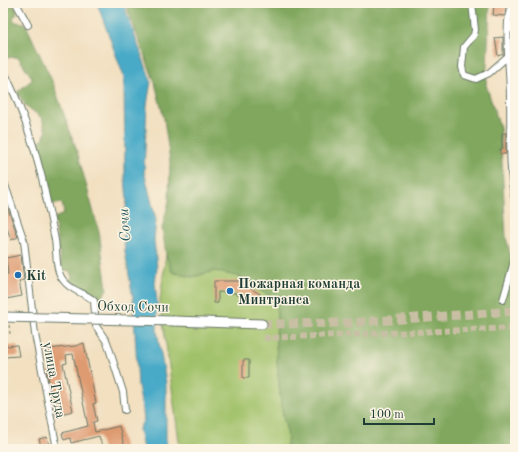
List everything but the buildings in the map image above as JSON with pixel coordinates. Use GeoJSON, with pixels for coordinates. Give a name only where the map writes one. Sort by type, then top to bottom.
{"type":"FeatureCollection","features":[{"type":"Feature","properties":{"kind":"highway","name":"Обход Сочи"},"geometry":{"type":"LineString","coordinates":[[3,317],[237,322],[262,324]]}},
{"type":"Feature","properties":{"kind":"street"},"geometry":{"type":"LineString","coordinates":[[16,3],[28,25]]}},
{"type":"Feature","properties":{"kind":"street"},"geometry":{"type":"LineString","coordinates":[[472,3],[475,30],[474,35],[464,47],[462,67],[464,74],[472,79],[476,79],[488,73],[507,58]]}},
{"type":"Feature","properties":{"kind":"street"},"geometry":{"type":"LineString","coordinates":[[513,3],[508,21],[507,58],[510,97],[509,154],[515,200]]}},
{"type":"Feature","properties":{"kind":"street"},"geometry":{"type":"LineString","coordinates":[[508,21],[515,33]]}},
{"type":"Feature","properties":{"kind":"street"},"geometry":{"type":"LineString","coordinates":[[3,69],[14,92],[27,127],[41,176],[55,240],[59,272],[63,281],[77,292],[94,301],[96,326],[108,342],[124,392],[125,410]]}},
{"type":"Feature","properties":{"kind":"street","name":"улица Труда"},"geometry":{"type":"LineString","coordinates":[[3,179],[24,241],[32,315],[57,449]]}},
{"type":"Feature","properties":{"kind":"street"},"geometry":{"type":"LineString","coordinates":[[503,300],[515,258]]}},
{"type":"Feature","properties":{"kind":"green space"},"geometry":{"type":"Polygon","coordinates":[[[3,3],[11,3],[16,8],[17,14],[13,18],[15,22],[25,23],[53,83],[77,151],[99,232],[107,289],[100,300],[78,289],[68,281],[72,277],[69,270],[62,272],[54,218],[64,214],[62,203],[52,204],[35,143],[43,139],[46,132],[42,118],[25,105],[17,92],[33,79],[18,57],[3,58],[3,3]]]}},
{"type":"Feature","properties":{"kind":"green space"},"geometry":{"type":"Polygon","coordinates":[[[125,3],[490,3],[486,85],[500,127],[506,237],[515,275],[515,449],[286,449],[288,435],[283,416],[279,388],[276,342],[277,315],[274,299],[241,277],[215,271],[192,277],[172,272],[166,254],[162,228],[169,201],[170,161],[164,119],[155,83],[125,3]]]}},
{"type":"Feature","properties":{"kind":"green space"},"geometry":{"type":"Polygon","coordinates":[[[166,254],[172,272],[192,277],[215,271],[241,277],[274,299],[277,315],[276,342],[279,388],[283,416],[288,435],[286,449],[180,449],[160,300],[166,254]]]}},
{"type":"Feature","properties":{"kind":"water","name":"Сочи"},"geometry":{"type":"Polygon","coordinates":[[[97,3],[123,3],[151,81],[147,105],[144,171],[156,220],[154,240],[157,268],[155,283],[157,302],[157,331],[166,383],[166,449],[143,449],[139,429],[144,419],[138,385],[133,298],[125,252],[123,228],[127,200],[125,177],[124,77],[97,3]]]}},
{"type":"Feature","properties":{"kind":"tunnel"},"geometry":{"type":"LineString","coordinates":[[262,324],[347,323],[515,311]]}},
{"type":"Feature","properties":{"kind":"tunnel"},"geometry":{"type":"LineString","coordinates":[[264,338],[515,328]]}},
{"type":"Feature","properties":{"kind":"place","name":"Kit"},"geometry":{"type":"Point","coordinates":[18,275]}},
{"type":"Feature","properties":{"kind":"place","name":"Пожарная команда Минтранса"},"geometry":{"type":"Point","coordinates":[230,291]}}]}
